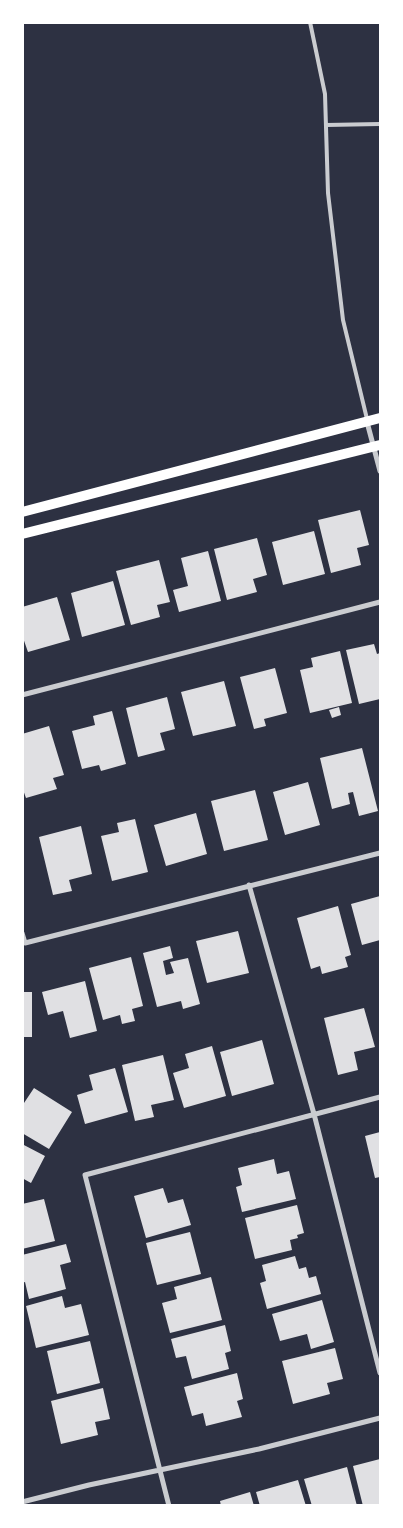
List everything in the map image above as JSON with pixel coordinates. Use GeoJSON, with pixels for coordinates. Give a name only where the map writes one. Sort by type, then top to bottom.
{"type":"FeatureCollection","features":[{"type":"Feature","properties":{"kind":"main road"},"geometry":{"type":"LineString","coordinates":[[22,512],[380,418]]}},
{"type":"Feature","properties":{"kind":"main road"},"geometry":{"type":"LineString","coordinates":[[22,534],[377,446]]}},
{"type":"Feature","properties":{"kind":"street"},"geometry":{"type":"LineString","coordinates":[[367,422],[377,446],[380,471]]}},
{"type":"Feature","properties":{"kind":"street"},"geometry":{"type":"LineString","coordinates":[[22,695],[380,602]]}},
{"type":"Feature","properties":{"kind":"street"},"geometry":{"type":"LineString","coordinates":[[22,933],[25,942],[380,853]]}},
{"type":"Feature","properties":{"kind":"street"},"geometry":{"type":"LineString","coordinates":[[249,885],[314,1114],[380,1373]]}},
{"type":"Feature","properties":{"kind":"street"},"geometry":{"type":"LineString","coordinates":[[169,1506],[85,1175],[380,1097]]}},
{"type":"Feature","properties":{"kind":"street"},"geometry":{"type":"LineString","coordinates":[[22,1502],[89,1485],[259,1449],[380,1418]]}},
{"type":"Feature","properties":{"kind":"lane"},"geometry":{"type":"LineString","coordinates":[[310,22],[325,94],[328,193],[343,320],[367,422]]}},
{"type":"Feature","properties":{"kind":"lane"},"geometry":{"type":"LineString","coordinates":[[326,125],[380,124]]}},
{"type":"Feature","properties":{"kind":"building"},"geometry":{"type":"Polygon","coordinates":[[[360,510],[369,545],[357,548],[361,565],[331,573],[318,520],[360,510]]]}},
{"type":"Feature","properties":{"kind":"building"},"geometry":{"type":"Polygon","coordinates":[[[314,531],[325,574],[283,585],[272,542],[314,531]]]}},
{"type":"Feature","properties":{"kind":"building"},"geometry":{"type":"Polygon","coordinates":[[[257,538],[267,575],[253,579],[257,592],[227,600],[214,549],[257,538]]]}},
{"type":"Feature","properties":{"kind":"building"},"geometry":{"type":"Polygon","coordinates":[[[208,551],[221,601],[179,612],[173,590],[188,586],[181,558],[208,551]]]}},
{"type":"Feature","properties":{"kind":"building"},"geometry":{"type":"Polygon","coordinates":[[[159,560],[170,602],[157,605],[160,617],[131,625],[116,571],[159,560]]]}},
{"type":"Feature","properties":{"kind":"building"},"geometry":{"type":"Polygon","coordinates":[[[113,581],[125,625],[82,637],[71,593],[113,581]]]}},
{"type":"Feature","properties":{"kind":"building"},"geometry":{"type":"Polygon","coordinates":[[[57,597],[70,640],[28,652],[22,635],[22,607],[57,597]]]}},
{"type":"Feature","properties":{"kind":"building"},"geometry":{"type":"Polygon","coordinates":[[[374,644],[377,654],[380,653],[380,699],[359,704],[346,650],[374,644]]]}},
{"type":"Feature","properties":{"kind":"building"},"geometry":{"type":"Polygon","coordinates":[[[340,651],[352,703],[310,713],[300,670],[313,667],[311,658],[340,651]]]}},
{"type":"Feature","properties":{"kind":"building"},"geometry":{"type":"Polygon","coordinates":[[[275,668],[287,713],[264,719],[266,726],[254,729],[240,677],[275,668]]]}},
{"type":"Feature","properties":{"kind":"building"},"geometry":{"type":"Polygon","coordinates":[[[224,681],[236,726],[193,736],[181,692],[224,681]]]}},
{"type":"Feature","properties":{"kind":"building"},"geometry":{"type":"Polygon","coordinates":[[[167,697],[175,729],[160,733],[165,750],[138,757],[126,708],[167,697]]]}},
{"type":"Feature","properties":{"kind":"building"},"geometry":{"type":"Polygon","coordinates":[[[339,707],[341,715],[332,718],[329,710],[339,707]]]}},
{"type":"Feature","properties":{"kind":"building"},"geometry":{"type":"Polygon","coordinates":[[[112,711],[126,764],[101,771],[99,765],[82,769],[72,731],[95,725],[93,716],[112,711]]]}},
{"type":"Feature","properties":{"kind":"building"},"geometry":{"type":"Polygon","coordinates":[[[49,726],[64,775],[53,778],[57,789],[26,798],[22,787],[22,734],[49,726]]]}},
{"type":"Feature","properties":{"kind":"building"},"geometry":{"type":"Polygon","coordinates":[[[362,748],[378,811],[359,816],[353,792],[348,793],[350,804],[332,809],[320,758],[362,748]]]}},
{"type":"Feature","properties":{"kind":"building"},"geometry":{"type":"Polygon","coordinates":[[[308,782],[320,825],[285,835],[273,792],[308,782]]]}},
{"type":"Feature","properties":{"kind":"building"},"geometry":{"type":"Polygon","coordinates":[[[255,790],[268,840],[224,851],[211,801],[255,790]]]}},
{"type":"Feature","properties":{"kind":"building"},"geometry":{"type":"Polygon","coordinates":[[[196,813],[207,854],[166,866],[154,825],[196,813]]]}},
{"type":"Feature","properties":{"kind":"building"},"geometry":{"type":"Polygon","coordinates":[[[135,819],[148,872],[112,881],[101,836],[119,832],[117,823],[135,819]]]}},
{"type":"Feature","properties":{"kind":"building"},"geometry":{"type":"Polygon","coordinates":[[[81,826],[92,874],[69,880],[72,891],[53,895],[39,837],[81,826]]]}},
{"type":"Feature","properties":{"kind":"building"},"geometry":{"type":"Polygon","coordinates":[[[380,896],[380,940],[362,945],[351,904],[380,896]]]}},
{"type":"Feature","properties":{"kind":"building"},"geometry":{"type":"Polygon","coordinates":[[[338,906],[351,955],[345,957],[348,967],[322,974],[320,966],[311,969],[297,918],[338,906]]]}},
{"type":"Feature","properties":{"kind":"building"},"geometry":{"type":"Polygon","coordinates":[[[238,931],[249,973],[207,983],[196,941],[238,931]]]}},
{"type":"Feature","properties":{"kind":"building"},"geometry":{"type":"Polygon","coordinates":[[[170,946],[173,958],[163,961],[166,975],[174,973],[170,962],[188,958],[200,1004],[183,1009],[181,1001],[157,1007],[143,953],[170,946]]]}},
{"type":"Feature","properties":{"kind":"building"},"geometry":{"type":"Polygon","coordinates":[[[131,957],[143,1006],[132,1009],[135,1021],[122,1024],[120,1015],[103,1020],[89,968],[131,957]]]}},
{"type":"Feature","properties":{"kind":"building"},"geometry":{"type":"Polygon","coordinates":[[[85,981],[97,1031],[70,1038],[63,1011],[48,1015],[42,992],[85,981]]]}},
{"type":"Feature","properties":{"kind":"building"},"geometry":{"type":"Polygon","coordinates":[[[22,992],[32,992],[32,1037],[22,1037],[22,992]]]}},
{"type":"Feature","properties":{"kind":"building"},"geometry":{"type":"Polygon","coordinates":[[[364,1008],[375,1047],[354,1052],[358,1070],[338,1075],[324,1018],[364,1008]]]}},
{"type":"Feature","properties":{"kind":"building"},"geometry":{"type":"Polygon","coordinates":[[[262,1040],[274,1084],[232,1096],[220,1052],[262,1040]]]}},
{"type":"Feature","properties":{"kind":"building"},"geometry":{"type":"Polygon","coordinates":[[[212,1046],[226,1096],[184,1108],[173,1073],[189,1068],[185,1054],[212,1046]]]}},
{"type":"Feature","properties":{"kind":"building"},"geometry":{"type":"Polygon","coordinates":[[[163,1055],[174,1100],[151,1105],[154,1117],[135,1121],[122,1065],[163,1055]]]}},
{"type":"Feature","properties":{"kind":"building"},"geometry":{"type":"Polygon","coordinates":[[[115,1068],[128,1112],[85,1124],[77,1095],[93,1090],[89,1075],[115,1068]]]}},
{"type":"Feature","properties":{"kind":"building"},"geometry":{"type":"Polygon","coordinates":[[[34,1088],[72,1112],[49,1149],[22,1133],[22,1106],[34,1088]]]}},
{"type":"Feature","properties":{"kind":"building"},"geometry":{"type":"Polygon","coordinates":[[[380,1132],[380,1177],[375,1178],[365,1136],[380,1132]]]}},
{"type":"Feature","properties":{"kind":"building"},"geometry":{"type":"Polygon","coordinates":[[[22,1144],[45,1156],[31,1183],[22,1178],[22,1144]]]}},
{"type":"Feature","properties":{"kind":"building"},"geometry":{"type":"Polygon","coordinates":[[[274,1159],[277,1174],[289,1171],[296,1199],[242,1212],[236,1187],[242,1185],[238,1168],[274,1159]]]}},
{"type":"Feature","properties":{"kind":"building"},"geometry":{"type":"Polygon","coordinates":[[[163,1188],[168,1203],[183,1199],[191,1225],[146,1238],[134,1196],[163,1188]]]}},
{"type":"Feature","properties":{"kind":"building"},"geometry":{"type":"Polygon","coordinates":[[[44,1199],[55,1241],[22,1249],[22,1204],[44,1199]]]}},
{"type":"Feature","properties":{"kind":"building"},"geometry":{"type":"Polygon","coordinates":[[[297,1205],[304,1233],[297,1235],[298,1238],[290,1240],[292,1250],[255,1259],[245,1218],[297,1205]]]}},
{"type":"Feature","properties":{"kind":"building"},"geometry":{"type":"Polygon","coordinates":[[[190,1232],[201,1274],[157,1285],[146,1243],[190,1232]]]}},
{"type":"Feature","properties":{"kind":"building"},"geometry":{"type":"Polygon","coordinates":[[[66,1244],[71,1262],[60,1265],[66,1289],[29,1299],[25,1282],[22,1283],[22,1255],[66,1244]]]}},
{"type":"Feature","properties":{"kind":"building"},"geometry":{"type":"Polygon","coordinates":[[[295,1256],[299,1269],[306,1267],[309,1278],[316,1276],[321,1294],[267,1309],[260,1283],[266,1281],[262,1265],[295,1256]]]}},
{"type":"Feature","properties":{"kind":"building"},"geometry":{"type":"Polygon","coordinates":[[[211,1277],[222,1320],[170,1333],[162,1303],[177,1299],[174,1287],[211,1277]]]}},
{"type":"Feature","properties":{"kind":"building"},"geometry":{"type":"Polygon","coordinates":[[[62,1296],[65,1308],[81,1304],[89,1335],[36,1348],[26,1306],[62,1296]]]}},
{"type":"Feature","properties":{"kind":"building"},"geometry":{"type":"Polygon","coordinates":[[[322,1300],[334,1342],[311,1349],[307,1334],[280,1341],[272,1314],[322,1300]]]}},
{"type":"Feature","properties":{"kind":"building"},"geometry":{"type":"Polygon","coordinates":[[[225,1325],[231,1351],[225,1353],[229,1369],[192,1379],[186,1356],[176,1358],[171,1339],[225,1325]]]}},
{"type":"Feature","properties":{"kind":"building"},"geometry":{"type":"Polygon","coordinates":[[[90,1341],[100,1383],[57,1394],[47,1351],[90,1341]]]}},
{"type":"Feature","properties":{"kind":"building"},"geometry":{"type":"Polygon","coordinates":[[[335,1348],[343,1379],[327,1383],[330,1394],[293,1404],[282,1361],[335,1348]]]}},
{"type":"Feature","properties":{"kind":"building"},"geometry":{"type":"Polygon","coordinates":[[[237,1373],[243,1399],[237,1401],[242,1417],[206,1426],[203,1413],[192,1416],[184,1387],[237,1373]]]}},
{"type":"Feature","properties":{"kind":"building"},"geometry":{"type":"Polygon","coordinates":[[[103,1388],[110,1419],[95,1422],[98,1435],[61,1444],[51,1401],[103,1388]]]}},
{"type":"Feature","properties":{"kind":"building"},"geometry":{"type":"Polygon","coordinates":[[[380,1459],[380,1506],[363,1506],[353,1466],[380,1459]]]}},
{"type":"Feature","properties":{"kind":"building"},"geometry":{"type":"Polygon","coordinates":[[[347,1467],[357,1506],[312,1506],[304,1479],[347,1467]]]}},
{"type":"Feature","properties":{"kind":"building"},"geometry":{"type":"Polygon","coordinates":[[[298,1480],[306,1506],[260,1506],[256,1492],[298,1480]]]}},
{"type":"Feature","properties":{"kind":"building"},"geometry":{"type":"Polygon","coordinates":[[[250,1492],[254,1506],[221,1506],[220,1501],[250,1492]]]}}]}
